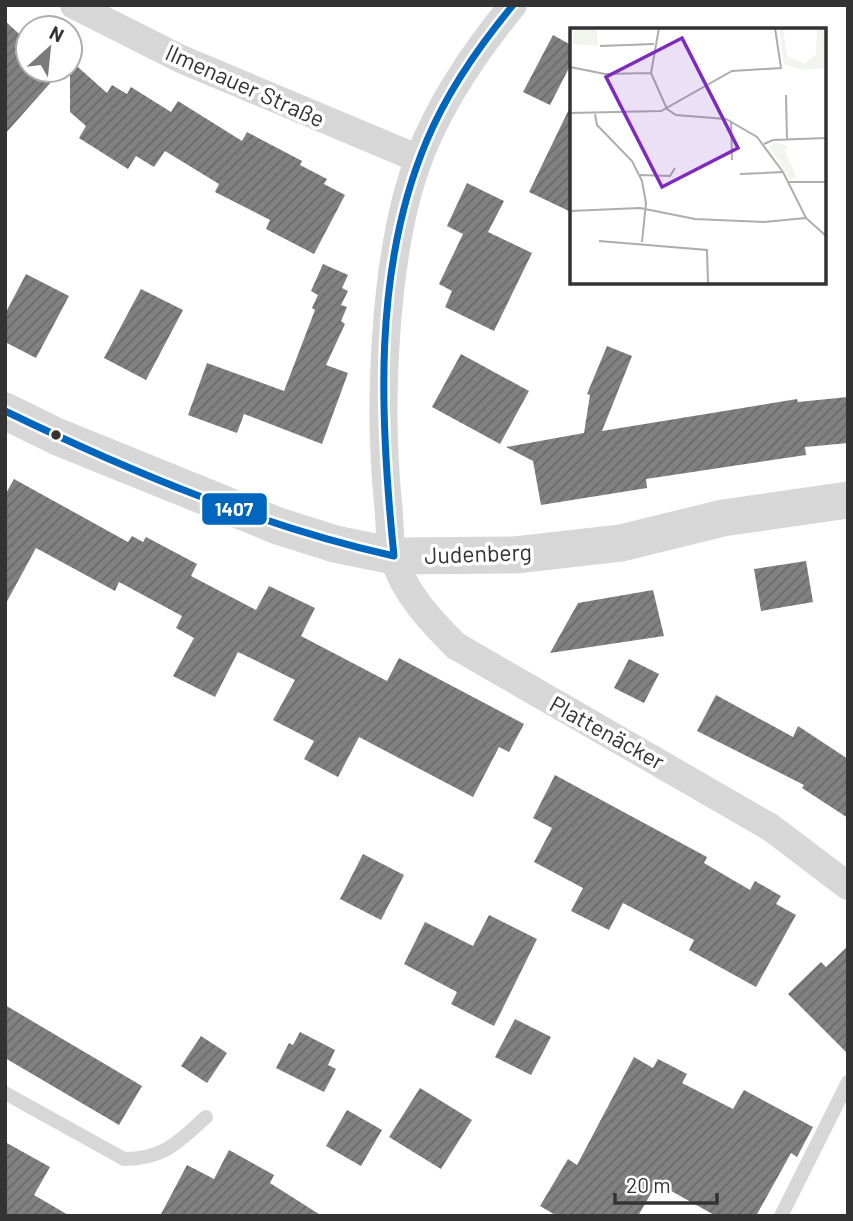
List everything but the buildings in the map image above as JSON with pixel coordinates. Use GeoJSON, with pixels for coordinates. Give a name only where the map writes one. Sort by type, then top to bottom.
{"type":"FeatureCollection","features":[{"type":"Feature","properties":{"kind":"street","name":"Ilmenauer Straße"},"geometry":{"type":"LineString","coordinates":[[74,5],[216,75],[419,159]]}},
{"type":"Feature","properties":{"kind":"street"},"geometry":{"type":"LineString","coordinates":[[394,556],[384,459],[389,309],[403,208],[434,123],[489,34],[513,5]]}},
{"type":"Feature","properties":{"kind":"street","name":"Judenberg"},"geometry":{"type":"LineString","coordinates":[[5,411],[58,436],[278,526],[335,544],[394,556],[515,555],[621,542],[723,517],[848,500]]}},
{"type":"Feature","properties":{"kind":"street","name":"Plattenäcker"},"geometry":{"type":"LineString","coordinates":[[394,556],[422,613],[456,646],[770,827],[848,886]]}},
{"type":"Feature","properties":{"kind":"lane"},"geometry":{"type":"LineString","coordinates":[[781,1216],[848,1082]]}},
{"type":"Feature","properties":{"kind":"lane"},"geometry":{"type":"LineString","coordinates":[[5,1093],[124,1159],[146,1159],[170,1149],[206,1117]]}},
{"type":"Feature","properties":{"kind":"transit line","name":"1407"},"geometry":{"type":"LineString","coordinates":[[5,411],[99,455],[196,495],[294,529],[394,556],[384,399],[389,292],[397,240],[409,189],[435,122],[465,69],[513,5]]}}]}
